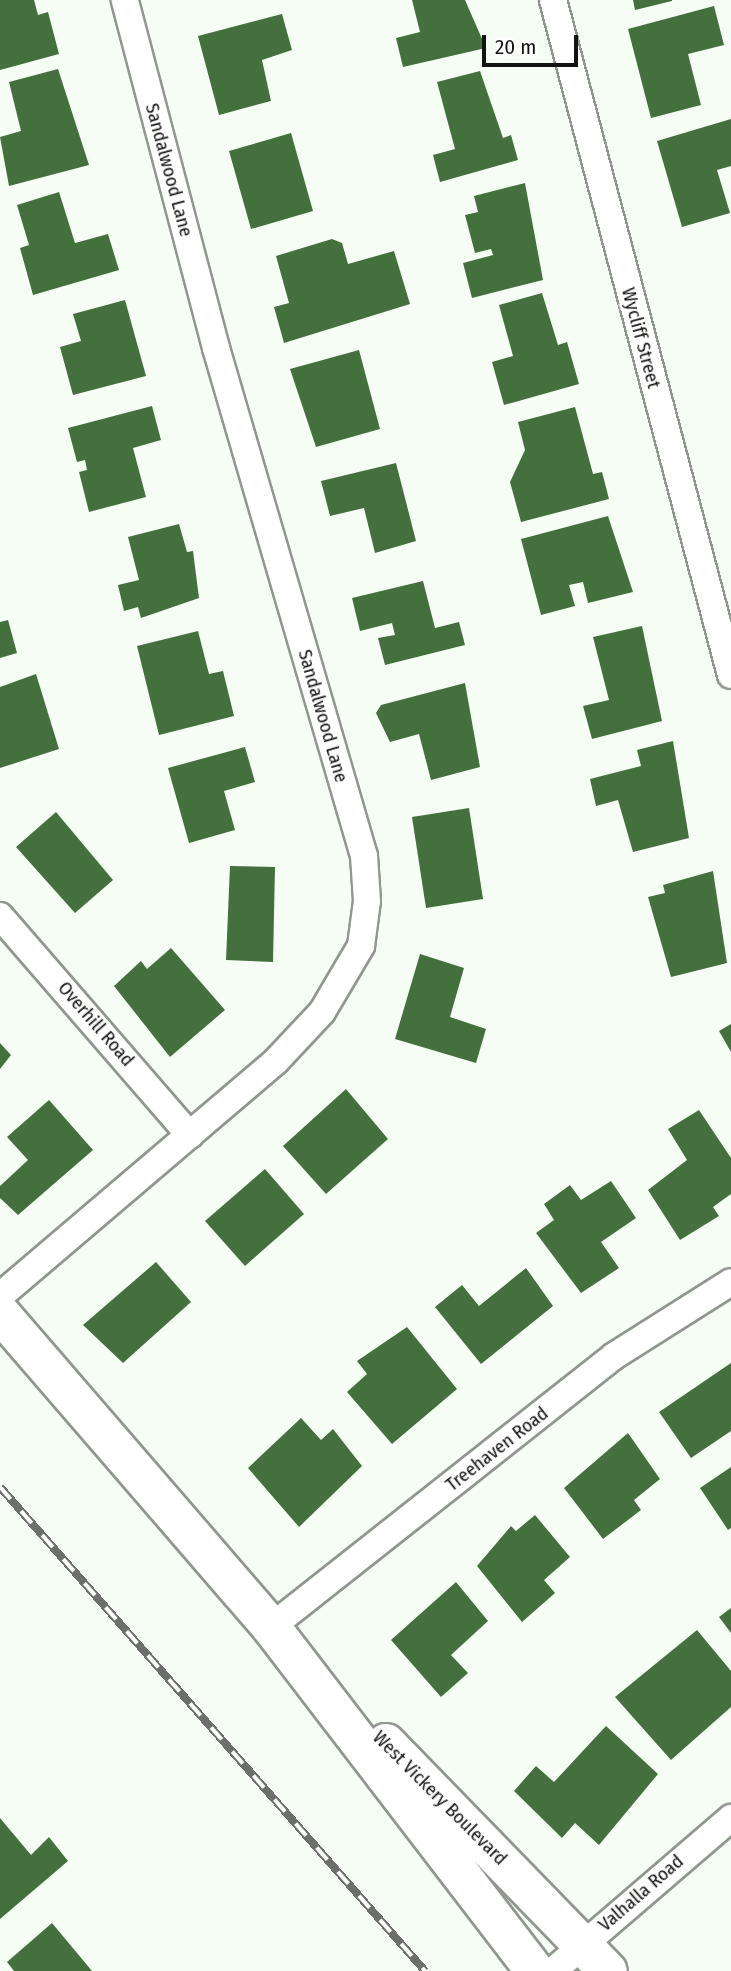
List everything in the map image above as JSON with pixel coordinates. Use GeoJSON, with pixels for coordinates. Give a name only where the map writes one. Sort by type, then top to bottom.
{"type":"FeatureCollection","features":[{"type":"Feature","properties":{"kind":"main road","name":"West Vickery Boulevard"},"geometry":{"type":"LineString","coordinates":[[0,1313],[271,1627],[535,1971]]}},
{"type":"Feature","properties":{"kind":"main road","name":"West Vickery Boulevard"},"geometry":{"type":"LineString","coordinates":[[271,1627],[596,1957]]}},
{"type":"Feature","properties":{"kind":"street","name":"Sandalwood Lane"},"geometry":{"type":"LineString","coordinates":[[0,1296],[190,1135],[322,1012],[361,946],[367,901],[364,856],[216,348],[125,0]]}},
{"type":"Feature","properties":{"kind":"street","name":"Wycliff Street"},"geometry":{"type":"LineString","coordinates":[[552,0],[731,675]]}},
{"type":"Feature","properties":{"kind":"street","name":"Overhill Road"},"geometry":{"type":"LineString","coordinates":[[0,916],[190,1135]]}},
{"type":"Feature","properties":{"kind":"street","name":"Treehaven Road"},"geometry":{"type":"LineString","coordinates":[[271,1627],[614,1356],[731,1282]]}},
{"type":"Feature","properties":{"kind":"street","name":"Valhalla Road"},"geometry":{"type":"LineString","coordinates":[[553,1971],[596,1957],[731,1818]]}},
{"type":"Feature","properties":{"kind":"building"},"geometry":{"type":"Polygon","coordinates":[[[0,0],[34,0],[38,15],[48,12],[59,54],[0,70],[0,0]]]}},
{"type":"Feature","properties":{"kind":"building"},"geometry":{"type":"Polygon","coordinates":[[[412,0],[465,0],[486,48],[403,67],[396,38],[420,32],[412,0]]]}},
{"type":"Feature","properties":{"kind":"building"},"geometry":{"type":"Polygon","coordinates":[[[633,0],[672,0],[672,1],[635,10],[633,0]]]}},
{"type":"Feature","properties":{"kind":"building"},"geometry":{"type":"Polygon","coordinates":[[[714,6],[724,45],[688,54],[701,105],[651,118],[628,29],[714,6]]]}},
{"type":"Feature","properties":{"kind":"building"},"geometry":{"type":"Polygon","coordinates":[[[282,14],[292,50],[262,60],[271,101],[219,115],[198,36],[282,14]]]}},
{"type":"Feature","properties":{"kind":"building"},"geometry":{"type":"Polygon","coordinates":[[[58,69],[89,165],[9,186],[0,137],[21,131],[9,82],[58,69]]]}},
{"type":"Feature","properties":{"kind":"building"},"geometry":{"type":"Polygon","coordinates":[[[480,71],[503,138],[511,135],[518,160],[440,182],[433,155],[455,149],[437,82],[480,71]]]}},
{"type":"Feature","properties":{"kind":"building"},"geometry":{"type":"Polygon","coordinates":[[[731,119],[731,166],[717,170],[730,213],[682,227],[657,141],[731,119]]]}},
{"type":"Feature","properties":{"kind":"building"},"geometry":{"type":"Polygon","coordinates":[[[291,133],[313,211],[251,229],[229,151],[291,133]]]}},
{"type":"Feature","properties":{"kind":"building"},"geometry":{"type":"Polygon","coordinates":[[[525,183],[543,280],[472,298],[463,263],[493,255],[491,249],[475,253],[465,215],[478,212],[474,196],[525,183]]]}},
{"type":"Feature","properties":{"kind":"building"},"geometry":{"type":"Polygon","coordinates":[[[59,192],[75,243],[108,234],[119,270],[33,295],[20,248],[29,245],[17,205],[59,192]]]}},
{"type":"Feature","properties":{"kind":"building"},"geometry":{"type":"Polygon","coordinates":[[[332,239],[342,243],[348,264],[394,251],[410,304],[284,343],[274,307],[289,303],[276,256],[332,239]]]}},
{"type":"Feature","properties":{"kind":"building"},"geometry":{"type":"Polygon","coordinates":[[[542,293],[558,345],[567,342],[579,384],[504,405],[492,362],[513,356],[499,305],[542,293]]]}},
{"type":"Feature","properties":{"kind":"building"},"geometry":{"type":"Polygon","coordinates":[[[125,300],[146,376],[73,395],[60,347],[81,341],[73,314],[125,300]]]}},
{"type":"Feature","properties":{"kind":"building"},"geometry":{"type":"Polygon","coordinates":[[[359,350],[380,429],[316,447],[290,369],[359,350]]]}},
{"type":"Feature","properties":{"kind":"building"},"geometry":{"type":"Polygon","coordinates":[[[152,406],[161,440],[133,448],[146,497],[89,512],[79,472],[87,470],[85,460],[77,462],[68,428],[152,406]]]}},
{"type":"Feature","properties":{"kind":"building"},"geometry":{"type":"Polygon","coordinates":[[[575,407],[593,474],[602,472],[609,499],[521,522],[510,482],[525,450],[518,422],[575,407]]]}},
{"type":"Feature","properties":{"kind":"building"},"geometry":{"type":"Polygon","coordinates":[[[396,463],[416,541],[375,553],[364,508],[330,516],[321,481],[396,463]]]}},
{"type":"Feature","properties":{"kind":"building"},"geometry":{"type":"Polygon","coordinates":[[[608,516],[633,592],[588,603],[583,582],[569,585],[575,606],[541,615],[521,539],[608,516]]]}},
{"type":"Feature","properties":{"kind":"building"},"geometry":{"type":"Polygon","coordinates":[[[179,524],[187,552],[193,551],[199,598],[141,618],[138,607],[124,611],[118,585],[139,580],[128,537],[179,524]]]}},
{"type":"Feature","properties":{"kind":"building"},"geometry":{"type":"Polygon","coordinates":[[[423,581],[435,628],[459,622],[465,645],[385,665],[378,638],[395,635],[392,623],[360,631],[352,598],[423,581]]]}},
{"type":"Feature","properties":{"kind":"building"},"geometry":{"type":"Polygon","coordinates":[[[8,620],[17,653],[0,658],[0,622],[8,620]]]}},
{"type":"Feature","properties":{"kind":"building"},"geometry":{"type":"Polygon","coordinates":[[[642,626],[662,721],[592,739],[583,706],[609,700],[593,637],[642,626]]]}},
{"type":"Feature","properties":{"kind":"building"},"geometry":{"type":"Polygon","coordinates":[[[198,631],[209,674],[223,671],[234,716],[159,735],[137,646],[198,631]]]}},
{"type":"Feature","properties":{"kind":"building"},"geometry":{"type":"Polygon","coordinates":[[[36,674],[59,749],[0,768],[0,687],[36,674]]]}},
{"type":"Feature","properties":{"kind":"building"},"geometry":{"type":"Polygon","coordinates":[[[465,683],[480,767],[431,780],[419,734],[390,742],[376,713],[381,705],[465,683]]]}},
{"type":"Feature","properties":{"kind":"building"},"geometry":{"type":"Polygon","coordinates":[[[673,741],[689,838],[633,852],[618,800],[596,806],[590,779],[641,766],[637,750],[673,741]]]}},
{"type":"Feature","properties":{"kind":"building"},"geometry":{"type":"Polygon","coordinates":[[[245,747],[255,782],[224,791],[235,830],[189,843],[168,768],[245,747]]]}},
{"type":"Feature","properties":{"kind":"building"},"geometry":{"type":"Polygon","coordinates":[[[469,808],[483,899],[426,908],[412,817],[469,808]]]}},
{"type":"Feature","properties":{"kind":"building"},"geometry":{"type":"Polygon","coordinates":[[[56,812],[113,880],[75,913],[16,847],[56,812]]]}},
{"type":"Feature","properties":{"kind":"building"},"geometry":{"type":"Polygon","coordinates":[[[230,866],[275,867],[273,962],[226,960],[230,866]]]}},
{"type":"Feature","properties":{"kind":"building"},"geometry":{"type":"Polygon","coordinates":[[[713,871],[727,963],[671,977],[648,897],[665,893],[663,885],[713,871]]]}},
{"type":"Feature","properties":{"kind":"building"},"geometry":{"type":"Polygon","coordinates":[[[171,948],[225,1010],[170,1057],[114,986],[141,961],[147,969],[171,948]]]}},
{"type":"Feature","properties":{"kind":"building"},"geometry":{"type":"Polygon","coordinates":[[[420,954],[464,968],[450,1017],[486,1029],[476,1063],[395,1039],[420,954]]]}},
{"type":"Feature","properties":{"kind":"building"},"geometry":{"type":"Polygon","coordinates":[[[731,1024],[731,1052],[719,1031],[731,1024]]]}},
{"type":"Feature","properties":{"kind":"building"},"geometry":{"type":"Polygon","coordinates":[[[0,1043],[11,1055],[0,1069],[0,1043]]]}},
{"type":"Feature","properties":{"kind":"building"},"geometry":{"type":"Polygon","coordinates":[[[346,1089],[388,1139],[326,1194],[283,1146],[346,1089]]]}},
{"type":"Feature","properties":{"kind":"building"},"geometry":{"type":"Polygon","coordinates":[[[49,1100],[93,1150],[18,1215],[0,1198],[0,1186],[28,1160],[7,1137],[49,1100]]]}},
{"type":"Feature","properties":{"kind":"building"},"geometry":{"type":"Polygon","coordinates":[[[699,1110],[731,1158],[731,1194],[713,1207],[719,1216],[680,1240],[648,1190],[687,1160],[668,1129],[699,1110]]]}},
{"type":"Feature","properties":{"kind":"building"},"geometry":{"type":"Polygon","coordinates":[[[265,1169],[304,1214],[245,1266],[205,1221],[265,1169]]]}},
{"type":"Feature","properties":{"kind":"building"},"geometry":{"type":"Polygon","coordinates":[[[611,1181],[636,1218],[601,1242],[619,1268],[581,1293],[536,1233],[554,1220],[544,1204],[570,1185],[581,1200],[611,1181]]]}},
{"type":"Feature","properties":{"kind":"building"},"geometry":{"type":"Polygon","coordinates":[[[156,1262],[191,1302],[123,1363],[83,1325],[156,1262]]]}},
{"type":"Feature","properties":{"kind":"building"},"geometry":{"type":"Polygon","coordinates":[[[526,1268],[553,1306],[481,1364],[435,1307],[462,1285],[479,1306],[526,1268]]]}},
{"type":"Feature","properties":{"kind":"building"},"geometry":{"type":"Polygon","coordinates":[[[407,1327],[457,1389],[392,1444],[347,1392],[367,1374],[357,1361],[407,1327]]]}},
{"type":"Feature","properties":{"kind":"building"},"geometry":{"type":"Polygon","coordinates":[[[731,1363],[731,1431],[691,1458],[659,1412],[731,1363]]]}},
{"type":"Feature","properties":{"kind":"building"},"geometry":{"type":"Polygon","coordinates":[[[301,1418],[321,1440],[333,1429],[362,1466],[299,1527],[248,1468],[301,1418]]]}},
{"type":"Feature","properties":{"kind":"building"},"geometry":{"type":"Polygon","coordinates":[[[628,1433],[660,1479],[634,1500],[641,1510],[603,1539],[564,1488],[628,1433]]]}},
{"type":"Feature","properties":{"kind":"building"},"geometry":{"type":"Polygon","coordinates":[[[731,1467],[731,1528],[728,1530],[700,1488],[731,1467]]]}},
{"type":"Feature","properties":{"kind":"building"},"geometry":{"type":"Polygon","coordinates":[[[535,1515],[570,1557],[544,1580],[555,1593],[522,1622],[477,1566],[511,1526],[516,1531],[535,1515]]]}},
{"type":"Feature","properties":{"kind":"building"},"geometry":{"type":"Polygon","coordinates":[[[456,1582],[488,1621],[451,1655],[468,1673],[441,1697],[391,1640],[456,1582]]]}},
{"type":"Feature","properties":{"kind":"building"},"geometry":{"type":"Polygon","coordinates":[[[731,1608],[731,1633],[719,1617],[731,1608]]]}},
{"type":"Feature","properties":{"kind":"building"},"geometry":{"type":"Polygon","coordinates":[[[697,1630],[731,1671],[731,1707],[671,1760],[615,1697],[697,1630]]]}},
{"type":"Feature","properties":{"kind":"building"},"geometry":{"type":"Polygon","coordinates":[[[606,1726],[658,1774],[599,1845],[575,1823],[562,1838],[514,1791],[536,1766],[554,1782],[606,1726]]]}},
{"type":"Feature","properties":{"kind":"building"},"geometry":{"type":"Polygon","coordinates":[[[0,1818],[31,1855],[49,1837],[68,1861],[0,1919],[0,1818]]]}},
{"type":"Feature","properties":{"kind":"building"},"geometry":{"type":"Polygon","coordinates":[[[52,1923],[92,1971],[14,1971],[7,1962],[52,1923]]]}},
{"type":"Feature","properties":{"kind":"railway"},"geometry":{"type":"LineString","coordinates":[[0,1487],[425,1971]]}}]}
